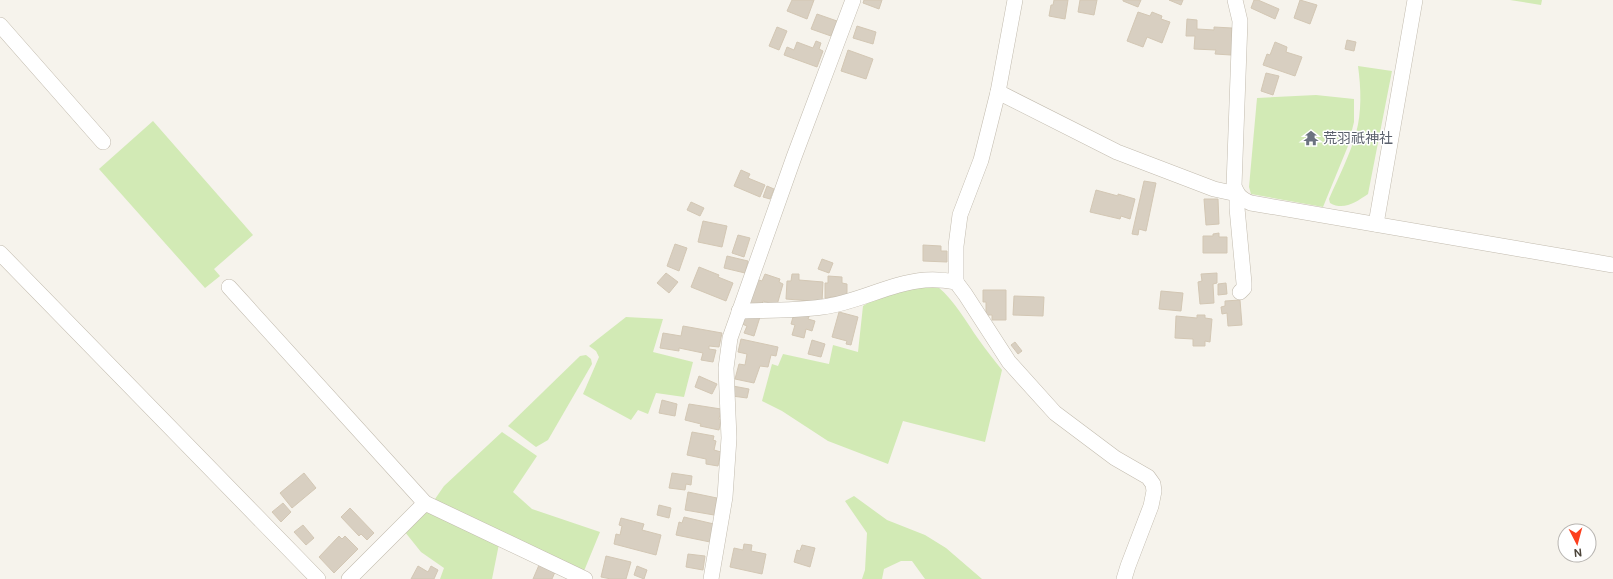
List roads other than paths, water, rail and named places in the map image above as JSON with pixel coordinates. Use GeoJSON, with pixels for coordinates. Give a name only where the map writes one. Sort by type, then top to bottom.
{"type":"FeatureCollection","features":[{"type":"Feature","properties":{"kind":"street"},"geometry":{"type":"LineString","coordinates":[[711,579],[725,497],[729,438],[726,368],[730,338],[794,157],[853,0]]}},
{"type":"Feature","properties":{"kind":"street"},"geometry":{"type":"LineString","coordinates":[[1015,0],[998,92],[981,160],[960,215],[956,246],[956,282],[1009,362],[1055,413],[1116,458],[1148,477],[1153,484],[1154,491],[1150,506],[1124,579]]}},
{"type":"Feature","properties":{"kind":"street"},"geometry":{"type":"LineString","coordinates":[[1235,0],[1240,21],[1234,186],[1241,199],[1251,203],[1613,265]]}},
{"type":"Feature","properties":{"kind":"street"},"geometry":{"type":"LineString","coordinates":[[1376,224],[1415,0]]}},
{"type":"Feature","properties":{"kind":"street"},"geometry":{"type":"LineString","coordinates":[[0,25],[103,142]]}},
{"type":"Feature","properties":{"kind":"street"},"geometry":{"type":"LineString","coordinates":[[998,92],[1117,152],[1214,189],[1237,194]]}},
{"type":"Feature","properties":{"kind":"street"},"geometry":{"type":"LineString","coordinates":[[1237,194],[1236,208],[1244,283],[1244,288],[1240,292]]}},
{"type":"Feature","properties":{"kind":"street"},"geometry":{"type":"LineString","coordinates":[[0,253],[318,579]]}},
{"type":"Feature","properties":{"kind":"street"},"geometry":{"type":"LineString","coordinates":[[739,311],[822,307],[859,299],[885,289],[913,282],[939,280],[956,282]]}},
{"type":"Feature","properties":{"kind":"street"},"geometry":{"type":"LineString","coordinates":[[229,287],[425,503],[585,579]]}},
{"type":"Feature","properties":{"kind":"street"},"geometry":{"type":"LineString","coordinates":[[350,579],[425,503]]}},
{"type":"Feature","properties":{"kind":"place","name":"荒羽祇神社"},"geometry":{"type":"Point","coordinates":[1311,138]}}]}
